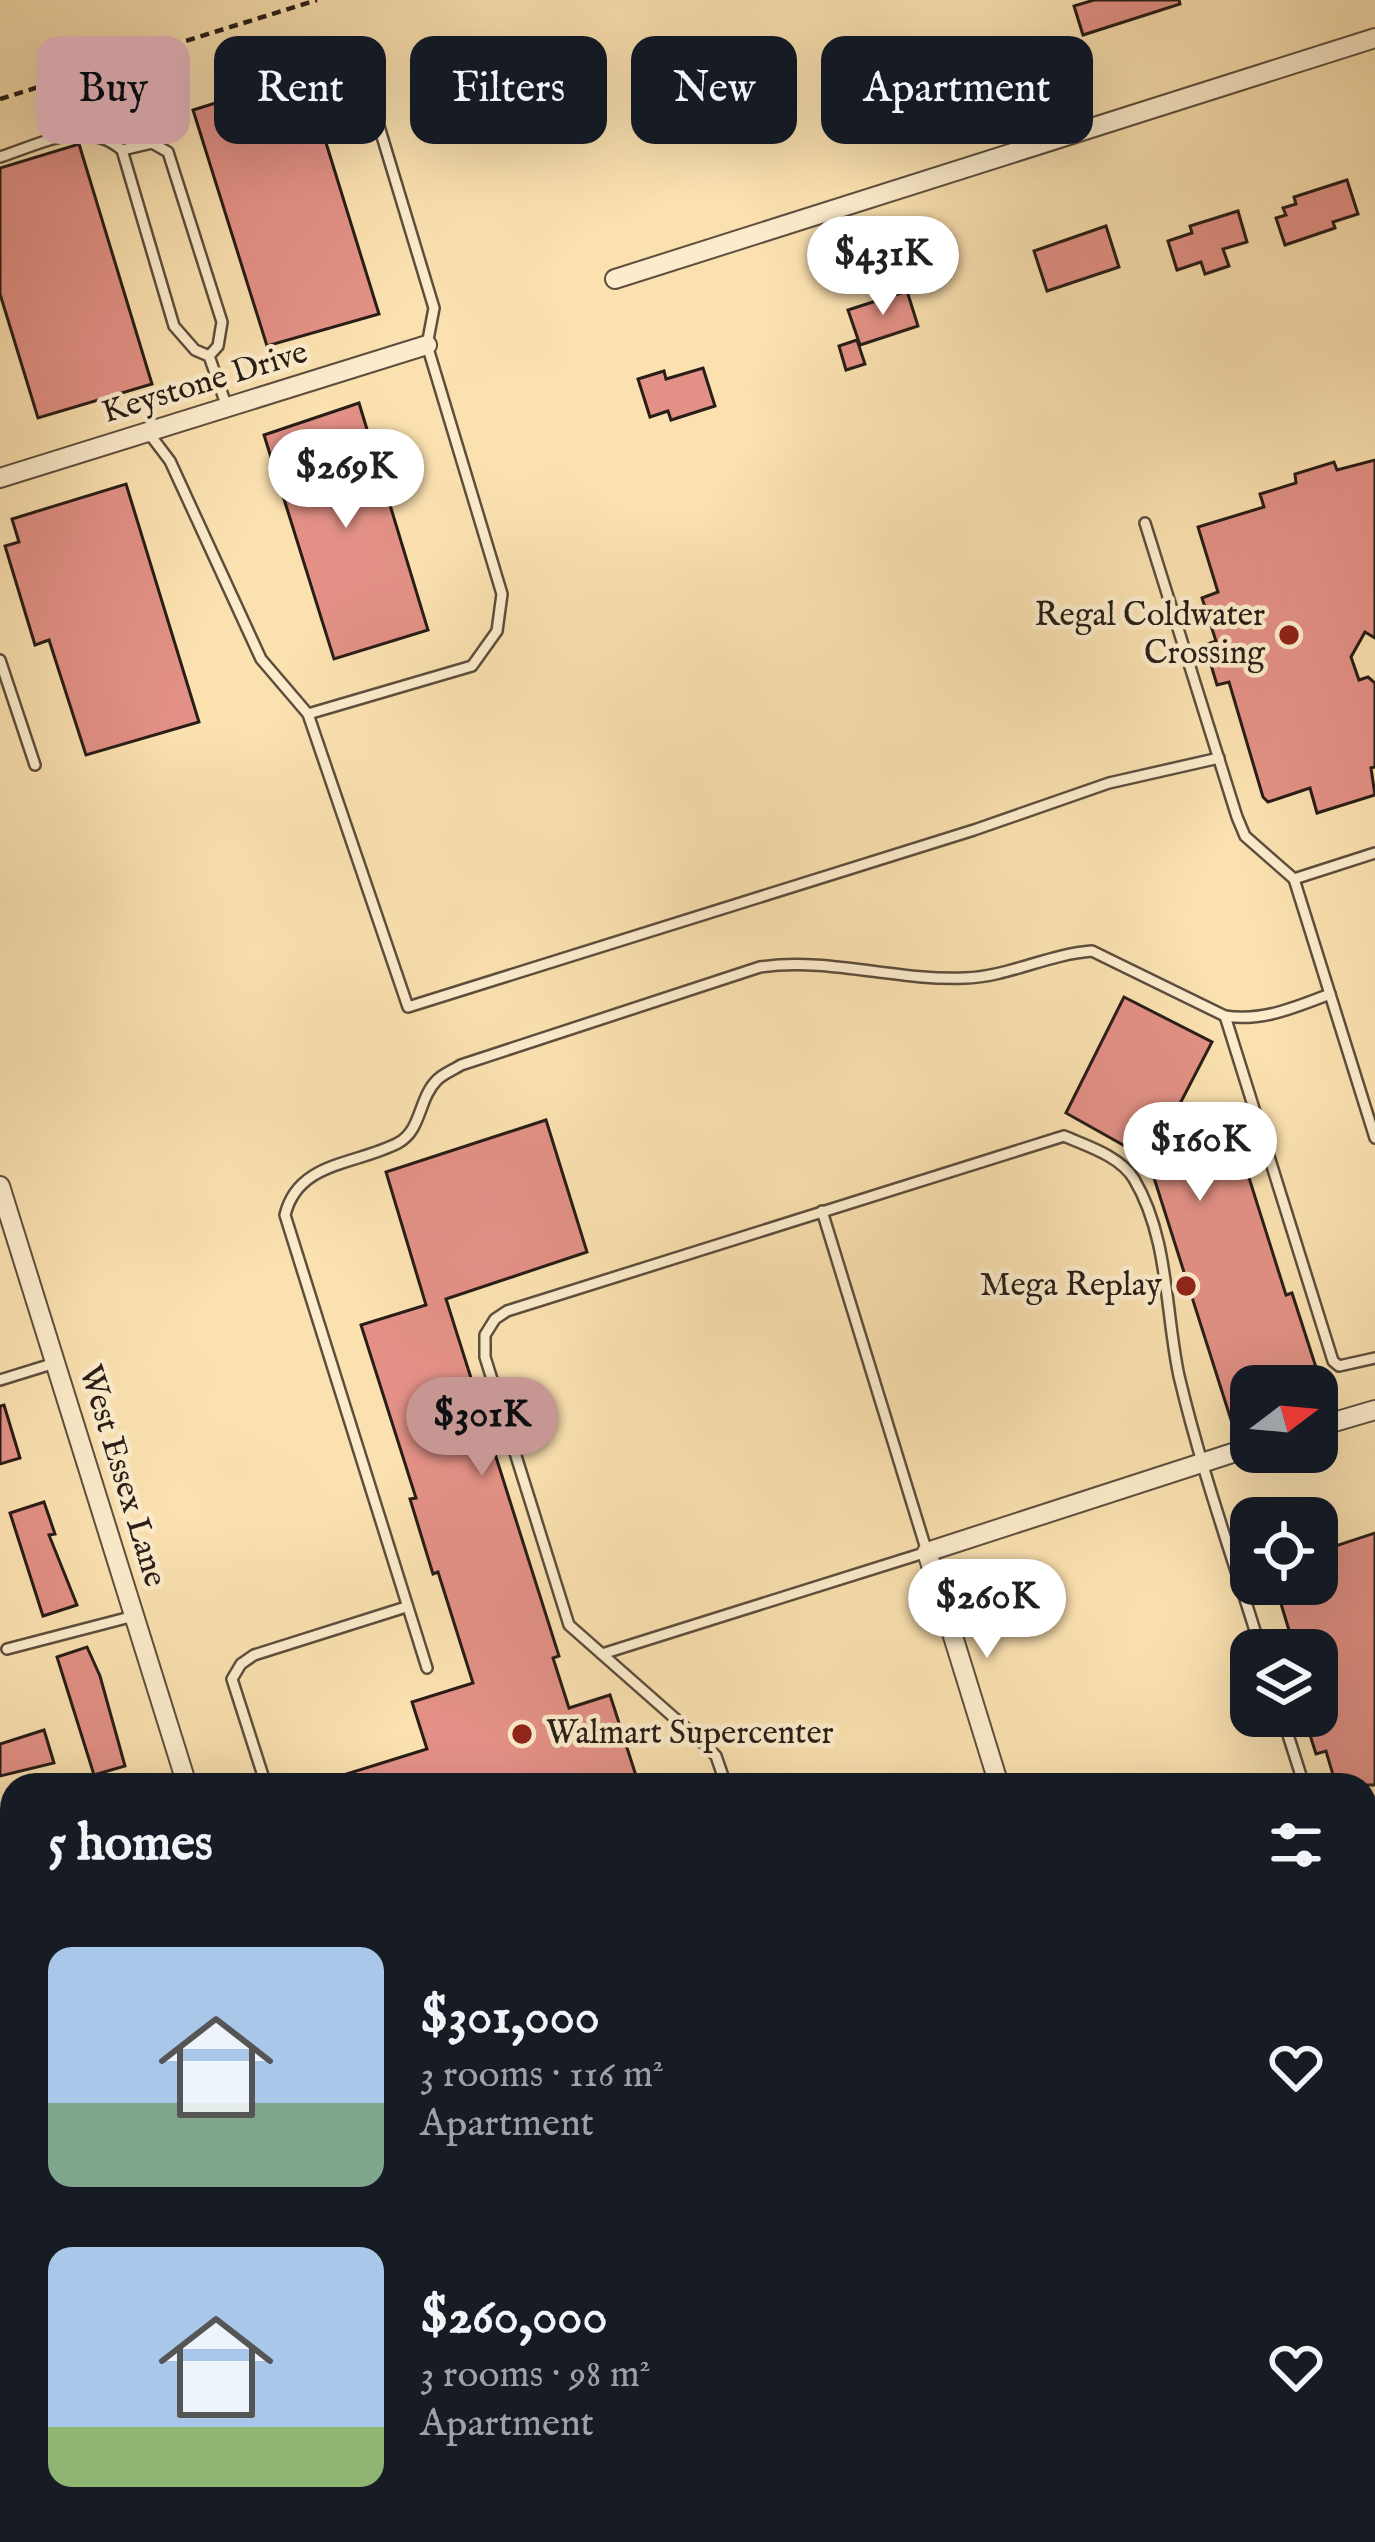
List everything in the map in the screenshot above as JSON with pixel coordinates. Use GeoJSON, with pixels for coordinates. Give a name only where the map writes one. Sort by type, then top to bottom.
{"type":"FeatureCollection","features":[{"type":"Feature","properties":{"kind":"street"},"geometry":{"type":"LineString","coordinates":[[615,279],[1375,38]]}},
{"type":"Feature","properties":{"kind":"street","name":"Keystone Drive"},"geometry":{"type":"LineString","coordinates":[[0,478],[427,345]]}},
{"type":"Feature","properties":{"kind":"street","name":"West Essex Lane"},"geometry":{"type":"LineString","coordinates":[[0,1186],[183,1773]]}},
{"type":"Feature","properties":{"kind":"street"},"geometry":{"type":"LineString","coordinates":[[1338,1421],[1375,1410]]}},
{"type":"Feature","properties":{"kind":"street"},"geometry":{"type":"LineString","coordinates":[[994,1773],[927,1552],[1230,1453]]}},
{"type":"Feature","properties":{"kind":"lane"},"geometry":{"type":"LineString","coordinates":[[0,158],[77,133],[94,133],[122,150],[174,326],[195,350],[208,356],[227,407]]}},
{"type":"Feature","properties":{"kind":"lane"},"geometry":{"type":"LineString","coordinates":[[122,150],[152,143],[168,152],[222,322],[218,346],[208,356]]}},
{"type":"Feature","properties":{"kind":"lane"},"geometry":{"type":"LineString","coordinates":[[308,714],[472,666],[497,631],[502,594],[427,345],[434,308],[384,144]]}},
{"type":"Feature","properties":{"kind":"lane"},"geometry":{"type":"LineString","coordinates":[[148,432],[170,461],[261,659],[308,714],[408,1007],[952,837],[1109,783],[1220,758]]}},
{"type":"Feature","properties":{"kind":"lane"},"geometry":{"type":"LineString","coordinates":[[1145,523],[1245,836],[1294,879],[1375,1138]]}},
{"type":"Feature","properties":{"kind":"lane"},"geometry":{"type":"LineString","coordinates":[[0,660],[35,765]]}},
{"type":"Feature","properties":{"kind":"lane"},"geometry":{"type":"LineString","coordinates":[[1294,879],[1375,853]]}},
{"type":"Feature","properties":{"kind":"lane"},"geometry":{"type":"LineString","coordinates":[[427,1668],[284,1215],[289,1197],[301,1182],[400,1142],[413,1131],[436,1081],[460,1065],[760,967],[792,963],[966,978],[1092,951],[1225,1016],[1246,1019],[1330,994]]}},
{"type":"Feature","properties":{"kind":"lane"},"geometry":{"type":"LineString","coordinates":[[1225,1016],[1333,1360],[1349,1366],[1375,1358]]}},
{"type":"Feature","properties":{"kind":"lane"},"geometry":{"type":"LineString","coordinates":[[722,1773],[716,1756],[704,1744],[569,1625],[501,1415],[485,1357],[485,1335],[507,1311],[1064,1136],[1117,1162],[1132,1176],[1157,1241],[1178,1372],[1254,1629]]}},
{"type":"Feature","properties":{"kind":"lane"},"geometry":{"type":"LineString","coordinates":[[602,1654],[927,1552],[822,1211]]}},
{"type":"Feature","properties":{"kind":"lane"},"geometry":{"type":"LineString","coordinates":[[0,1380],[55,1363]]}},
{"type":"Feature","properties":{"kind":"lane"},"geometry":{"type":"LineString","coordinates":[[262,1773],[232,1678],[241,1664],[274,1648],[406,1607]]}},
{"type":"Feature","properties":{"kind":"lane"},"geometry":{"type":"LineString","coordinates":[[7,1648],[134,1616]]}},
{"type":"Feature","properties":{"kind":"lane"},"geometry":{"type":"LineString","coordinates":[[1289,1737],[1300,1773]]}},
{"type":"Feature","properties":{"kind":"path"},"geometry":{"type":"LineString","coordinates":[[0,99],[317,0]]}},
{"type":"Feature","properties":{"kind":"building"},"geometry":{"type":"Polygon","coordinates":[[[1094,0],[1179,0],[1180,4],[1083,35],[1074,6],[1094,0]]]}},
{"type":"Feature","properties":{"kind":"building"},"geometry":{"type":"Polygon","coordinates":[[[214,103],[214,144],[326,144],[379,314],[267,346],[193,110],[214,103]]]}},
{"type":"Feature","properties":{"kind":"building"},"geometry":{"type":"Polygon","coordinates":[[[79,144],[152,384],[38,418],[0,294],[0,168],[79,144]]]}},
{"type":"Feature","properties":{"kind":"building"},"geometry":{"type":"Polygon","coordinates":[[[1347,180],[1358,214],[1333,222],[1335,228],[1285,245],[1276,218],[1286,215],[1283,208],[1296,204],[1294,197],[1347,180]]]}},
{"type":"Feature","properties":{"kind":"building"},"geometry":{"type":"Polygon","coordinates":[[[1238,211],[1247,242],[1223,249],[1229,266],[1205,274],[1201,262],[1177,270],[1168,241],[1192,233],[1190,226],[1238,211]]]}},
{"type":"Feature","properties":{"kind":"building"},"geometry":{"type":"Polygon","coordinates":[[[1106,226],[1119,267],[1047,291],[1034,251],[1106,226]]]}},
{"type":"Feature","properties":{"kind":"building"},"geometry":{"type":"Polygon","coordinates":[[[907,291],[918,326],[860,345],[848,310],[907,291]]]}},
{"type":"Feature","properties":{"kind":"building"},"geometry":{"type":"Polygon","coordinates":[[[857,340],[865,364],[846,370],[839,346],[857,340]]]}},
{"type":"Feature","properties":{"kind":"building"},"geometry":{"type":"Polygon","coordinates":[[[703,368],[715,406],[671,420],[668,411],[650,417],[638,379],[664,371],[666,379],[703,368]]]}},
{"type":"Feature","properties":{"kind":"building"},"geometry":{"type":"Polygon","coordinates":[[[359,403],[428,630],[334,659],[264,435],[359,403]]]}},
{"type":"Feature","properties":{"kind":"building","name":"Regal Coldwater Crossing"},"geometry":{"type":"Polygon","coordinates":[[[1375,460],[1375,638],[1365,632],[1351,657],[1359,680],[1368,677],[1375,683],[1375,767],[1371,768],[1375,795],[1317,813],[1310,788],[1268,802],[1229,682],[1217,685],[1205,645],[1216,641],[1202,598],[1218,592],[1198,527],[1264,507],[1260,494],[1296,483],[1295,474],[1334,462],[1337,470],[1375,460]]]}},
{"type":"Feature","properties":{"kind":"building"},"geometry":{"type":"Polygon","coordinates":[[[126,484],[199,722],[86,755],[49,640],[35,645],[5,546],[19,542],[12,519],[126,484]]]}},
{"type":"Feature","properties":{"kind":"building"},"geometry":{"type":"Polygon","coordinates":[[[1124,997],[1212,1042],[1157,1148],[1233,1127],[1286,1295],[1292,1293],[1315,1365],[1230,1365],[1230,1417],[1148,1159],[1066,1113],[1124,997]]]}},
{"type":"Feature","properties":{"kind":"building"},"geometry":{"type":"Polygon","coordinates":[[[546,1120],[587,1252],[446,1299],[559,1656],[553,1658],[569,1708],[610,1695],[635,1773],[350,1773],[427,1749],[412,1702],[473,1683],[438,1572],[433,1574],[410,1499],[416,1498],[361,1325],[426,1305],[386,1172],[546,1120]]]}},
{"type":"Feature","properties":{"kind":"building"},"geometry":{"type":"Polygon","coordinates":[[[4,1405],[20,1458],[0,1464],[0,1406],[4,1405]]]}},
{"type":"Feature","properties":{"kind":"building"},"geometry":{"type":"Polygon","coordinates":[[[44,1502],[55,1534],[49,1535],[77,1605],[43,1616],[10,1513],[44,1502]]]}},
{"type":"Feature","properties":{"kind":"building"},"geometry":{"type":"Polygon","coordinates":[[[1375,1533],[1375,1773],[1332,1773],[1326,1751],[1316,1754],[1311,1737],[1338,1737],[1338,1629],[1289,1629],[1281,1605],[1338,1605],[1338,1545],[1375,1533]]]}},
{"type":"Feature","properties":{"kind":"building"},"geometry":{"type":"Polygon","coordinates":[[[87,1647],[125,1766],[93,1773],[57,1657],[87,1647]]]}},
{"type":"Feature","properties":{"kind":"building"},"geometry":{"type":"Polygon","coordinates":[[[44,1730],[54,1763],[0,1773],[0,1744],[44,1730]]]}},
{"type":"Feature","properties":{"kind":"place","name":"Regal Coldwater Crossing"},"geometry":{"type":"Point","coordinates":[1289,635]}},
{"type":"Feature","properties":{"kind":"place","name":"Mega Replay"},"geometry":{"type":"Point","coordinates":[1186,1286]}},
{"type":"Feature","properties":{"kind":"place","name":"Walmart Supercenter"},"geometry":{"type":"Point","coordinates":[522,1734]}}]}
